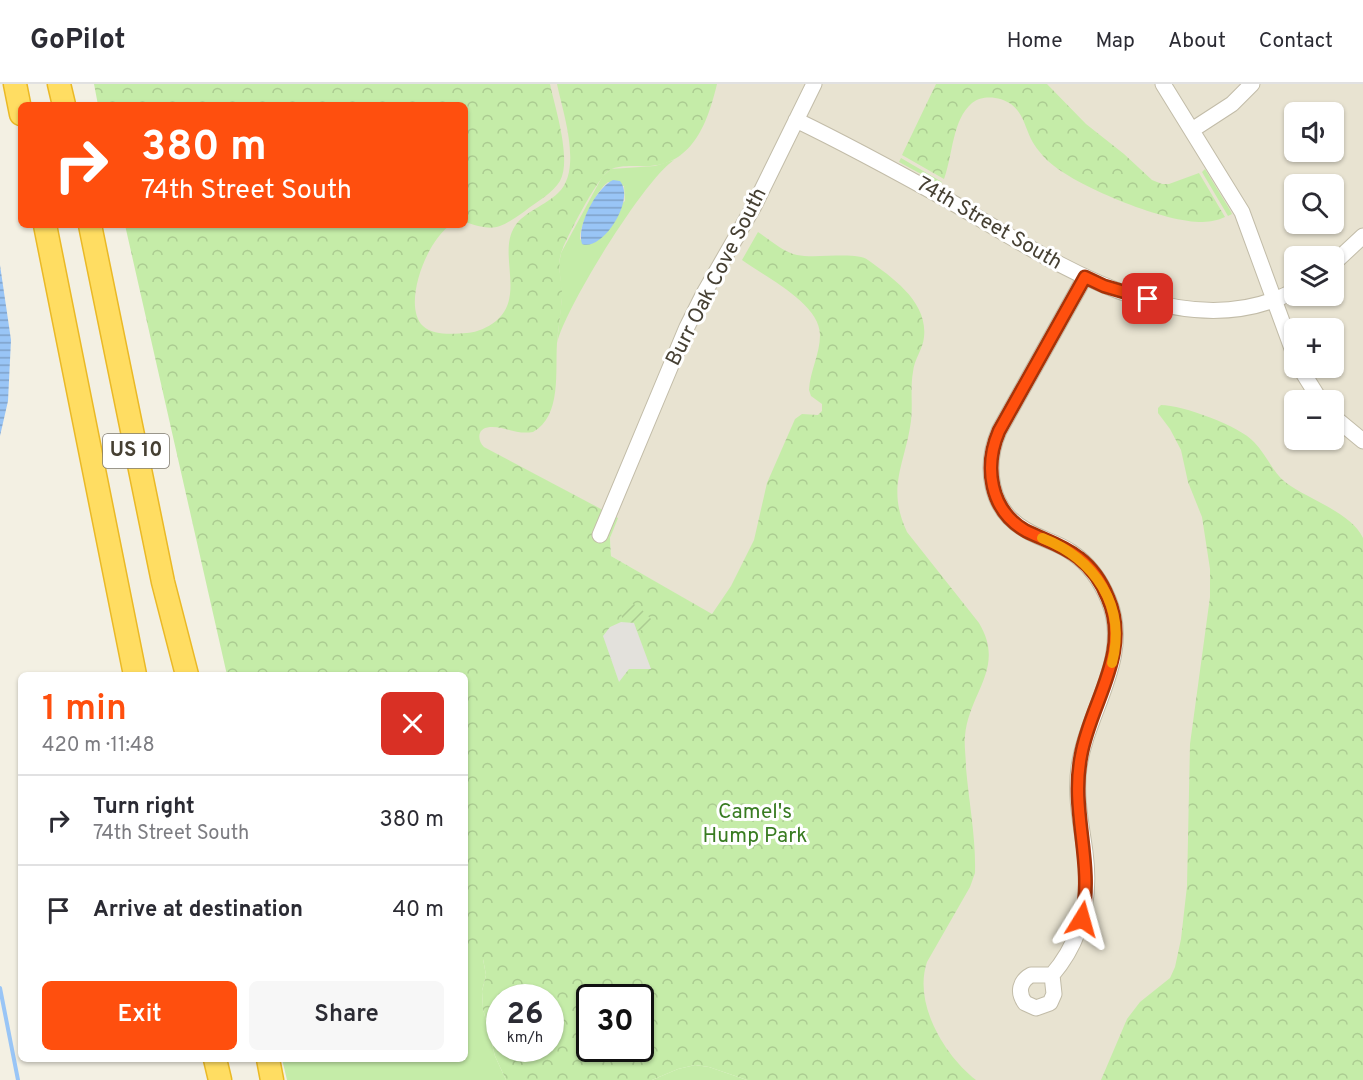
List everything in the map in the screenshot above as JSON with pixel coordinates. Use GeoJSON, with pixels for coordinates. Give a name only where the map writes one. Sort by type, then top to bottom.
{"type":"FeatureCollection","features":[{"type":"Feature","properties":{"kind":"highway"},"geometry":{"type":"LineString","coordinates":[[15,84],[19,102]]}},
{"type":"Feature","properties":{"kind":"highway"},"geometry":{"type":"LineString","coordinates":[[60,84],[63,102]]}},
{"type":"Feature","properties":{"kind":"highway","name":"US 10"},"geometry":{"type":"LineString","coordinates":[[46,228],[134,672]]}},
{"type":"Feature","properties":{"kind":"highway","name":"US 10"},"geometry":{"type":"LineString","coordinates":[[91,228],[163,582],[186,672]]}},
{"type":"Feature","properties":{"kind":"highway"},"geometry":{"type":"LineString","coordinates":[[216,1062],[220,1080]]}},
{"type":"Feature","properties":{"kind":"highway"},"geometry":{"type":"LineString","coordinates":[[269,1062],[272,1080]]}},
{"type":"Feature","properties":{"kind":"street","name":"Burr Oak Cove South"},"geometry":{"type":"LineString","coordinates":[[600,535],[687,327],[754,206],[814,84]]}},
{"type":"Feature","properties":{"kind":"street"},"geometry":{"type":"LineString","coordinates":[[1163,84],[1239,206],[1284,326]]}},
{"type":"Feature","properties":{"kind":"street"},"geometry":{"type":"LineString","coordinates":[[1192,130],[1233,104],[1252,84]]}},
{"type":"Feature","properties":{"kind":"street","name":"74th Street South"},"geometry":{"type":"LineString","coordinates":[[796,120],[882,163],[1085,277],[1130,294],[1198,310],[1237,309],[1284,296]]}},
{"type":"Feature","properties":{"kind":"street"},"geometry":{"type":"LineString","coordinates":[[1344,254],[1363,237]]}},
{"type":"Feature","properties":{"kind":"street"},"geometry":{"type":"LineString","coordinates":[[1053,975],[1072,947],[1084,909],[1086,867],[1078,800],[1078,775],[1084,739],[1113,660],[1115,625],[1107,596],[1088,567],[1064,548],[1022,528],[1005,511],[993,487],[990,465],[992,449],[999,431],[1085,277]]}},
{"type":"Feature","properties":{"kind":"street"},"geometry":{"type":"LineString","coordinates":[[1344,425],[1363,441]]}},
{"type":"Feature","properties":{"kind":"shaded area"},"geometry":{"type":"Polygon","coordinates":[[[283,84],[1363,84],[1363,584],[1216,605],[1196,895],[1180,974],[1114,1080],[966,1080],[939,1063],[723,621],[611,556],[610,538],[617,518],[453,431],[337,228],[468,228],[468,102],[439,102],[283,84]]]}},
{"type":"Feature","properties":{"kind":"shaded area"},"geometry":{"type":"Polygon","coordinates":[[[621,622],[634,623],[651,669],[629,669],[619,682],[603,636],[610,627],[621,622]]]}},
{"type":"Feature","properties":{"kind":"green space"},"geometry":{"type":"Polygon","coordinates":[[[94,84],[550,84],[561,133],[563,172],[560,181],[553,189],[509,222],[496,227],[483,227],[468,223],[468,102],[97,102],[94,84]]]}},
{"type":"Feature","properties":{"kind":"green space","name":"Camel's Hump Park"},"geometry":{"type":"Polygon","coordinates":[[[557,84],[717,84],[709,112],[697,138],[678,157],[650,166],[619,167],[610,170],[598,183],[561,254],[559,267],[562,298],[556,379],[553,404],[549,415],[533,432],[490,427],[481,432],[480,441],[484,447],[618,518],[610,538],[611,556],[712,614],[731,586],[754,540],[767,483],[795,419],[802,414],[818,415],[822,411],[822,404],[811,396],[809,390],[820,342],[818,323],[811,312],[790,292],[742,260],[758,232],[782,249],[797,255],[863,257],[898,283],[915,302],[920,313],[924,324],[924,337],[914,367],[911,421],[899,476],[898,502],[907,532],[979,623],[989,653],[984,680],[968,720],[965,740],[975,873],[970,887],[927,962],[924,994],[934,1027],[943,1042],[953,1057],[976,1080],[747,1080],[709,1067],[695,1065],[678,1069],[652,1080],[506,1080],[498,1062],[564,1062],[564,984],[486,984],[486,1021],[482,991],[486,975],[483,959],[468,962],[468,672],[226,672],[126,228],[447,228],[434,243],[420,272],[416,288],[417,316],[423,326],[438,333],[456,334],[479,331],[496,321],[505,311],[510,287],[510,237],[519,221],[558,193],[565,183],[569,170],[569,141],[557,84]]]}},
{"type":"Feature","properties":{"kind":"green space"},"geometry":{"type":"Polygon","coordinates":[[[936,84],[1047,84],[1086,124],[1152,180],[1169,184],[1199,173],[1225,217],[1199,222],[1163,216],[1119,200],[1078,181],[1061,171],[1041,154],[1015,108],[997,98],[981,98],[965,110],[957,128],[944,179],[902,155],[936,84]]]}},
{"type":"Feature","properties":{"kind":"green space"},"geometry":{"type":"Polygon","coordinates":[[[901,158],[942,182],[941,185],[899,162],[901,158]]]}},
{"type":"Feature","properties":{"kind":"green space"},"geometry":{"type":"Polygon","coordinates":[[[674,160],[644,192],[607,246],[574,302],[557,343],[562,297],[559,264],[561,253],[602,177],[611,169],[655,166],[674,160]],[[608,182],[603,187],[585,218],[580,240],[625,201],[624,186],[608,182]]]}},
{"type":"Feature","properties":{"kind":"green space"},"geometry":{"type":"Polygon","coordinates":[[[1205,169],[1232,214],[1228,216],[1202,172],[1205,169]]]}},
{"type":"Feature","properties":{"kind":"green space"},"geometry":{"type":"Polygon","coordinates":[[[1161,405],[1182,409],[1237,429],[1254,442],[1285,482],[1339,513],[1357,529],[1363,538],[1363,1080],[1101,1080],[1127,1019],[1140,1002],[1170,978],[1175,967],[1181,939],[1187,886],[1190,744],[1210,597],[1210,569],[1202,517],[1188,482],[1181,450],[1158,413],[1161,405]]]}},
{"type":"Feature","properties":{"kind":"green space"},"geometry":{"type":"Polygon","coordinates":[[[628,602],[638,606],[655,623],[647,629],[637,631],[634,623],[623,622],[620,609],[623,603],[628,602]]]}},
{"type":"Feature","properties":{"kind":"green space"},"geometry":{"type":"Polygon","coordinates":[[[476,922],[486,975],[482,991],[486,1021],[486,1062],[498,1062],[506,1080],[287,1080],[283,1062],[468,1062],[468,927],[476,922]]]}},
{"type":"Feature","properties":{"kind":"green space"},"geometry":{"type":"Polygon","coordinates":[[[695,1065],[709,1067],[747,1080],[652,1080],[678,1069],[695,1065]]]}},
{"type":"Feature","properties":{"kind":"water"},"geometry":{"type":"Polygon","coordinates":[[[613,180],[620,181],[624,189],[624,200],[620,211],[607,233],[599,240],[590,244],[582,244],[582,228],[589,209],[600,191],[613,180]]]}},
{"type":"Feature","properties":{"kind":"water"},"geometry":{"type":"Polygon","coordinates":[[[0,265],[11,340],[8,401],[0,436],[0,265]]]}},
{"type":"Feature","properties":{"kind":"waterway"},"geometry":{"type":"LineString","coordinates":[[0,988],[18,1080]]}},
{"type":"Feature","properties":{"kind":"slow traffic"},"geometry":{"type":"LineString","coordinates":[[1042,538],[1080,558],[1103,587],[1111,604],[1115,625],[1112,663]]}},
{"type":"Feature","properties":{"kind":"route"},"geometry":{"type":"LineString","coordinates":[[1082,919],[1087,876],[1078,800],[1078,775],[1084,739],[1113,660],[1115,644],[1113,614],[1103,587],[1080,558],[1055,543],[1025,530],[1013,521],[997,499],[990,465],[992,449],[999,431],[1085,277],[1104,286],[1148,299]]}}]}
